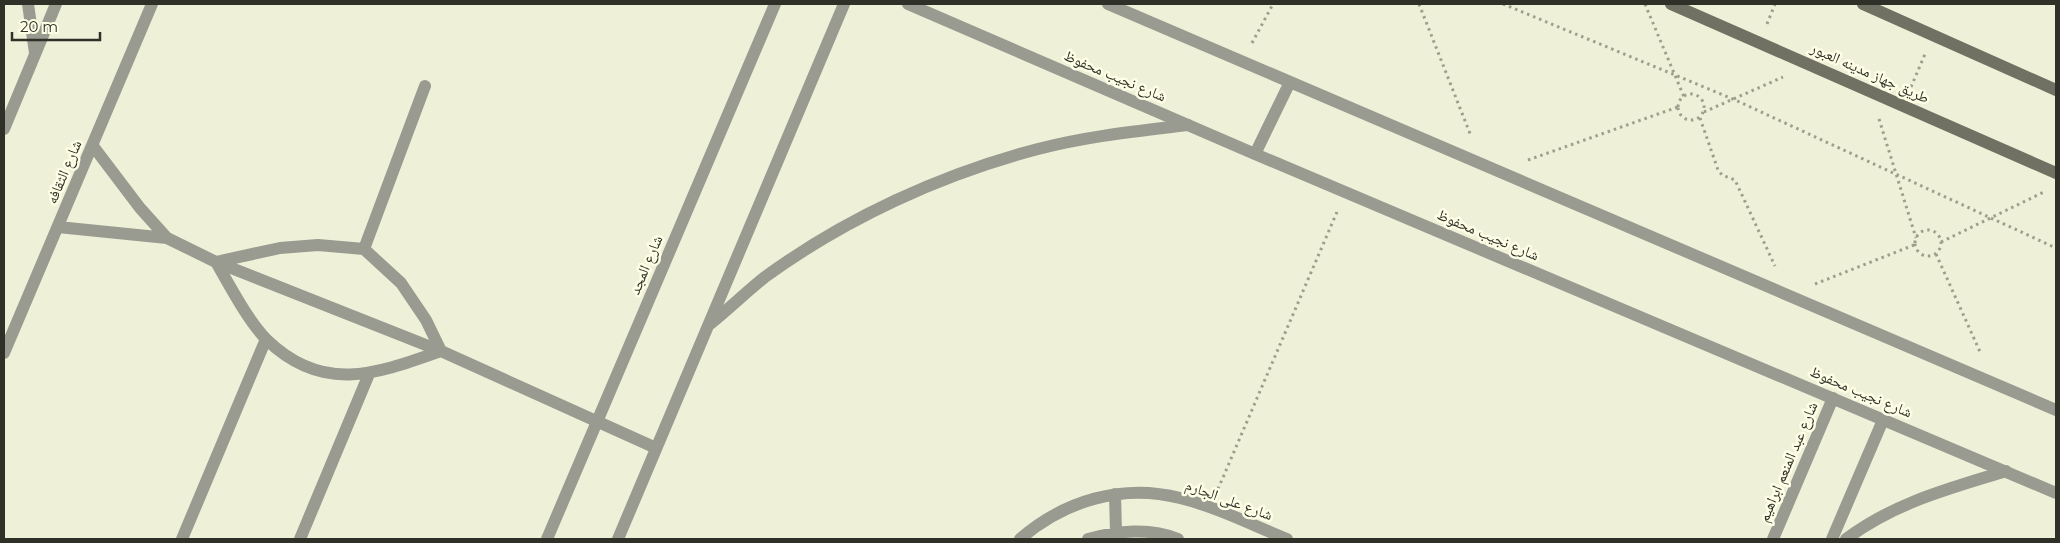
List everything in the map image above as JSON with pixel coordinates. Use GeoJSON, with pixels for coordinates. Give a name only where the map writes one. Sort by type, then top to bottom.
{"type":"FeatureCollection","features":[{"type":"Feature","properties":{"kind":"main road","name":"طريق جهاز مدينه العبور"},"geometry":{"type":"LineString","coordinates":[[1671,4],[2056,173]]}},
{"type":"Feature","properties":{"kind":"main road"},"geometry":{"type":"LineString","coordinates":[[1863,4],[2056,90]]}},
{"type":"Feature","properties":{"kind":"street"},"geometry":{"type":"LineString","coordinates":[[28,4],[35,55]]}},
{"type":"Feature","properties":{"kind":"street"},"geometry":{"type":"LineString","coordinates":[[4,129],[56,4]]}},
{"type":"Feature","properties":{"kind":"street","name":"شارع الثقافه"},"geometry":{"type":"LineString","coordinates":[[4,353],[152,4]]}},
{"type":"Feature","properties":{"kind":"street","name":"شارع المجد"},"geometry":{"type":"LineString","coordinates":[[547,539],[775,4]]}},
{"type":"Feature","properties":{"kind":"street"},"geometry":{"type":"LineString","coordinates":[[618,539],[844,4]]}},
{"type":"Feature","properties":{"kind":"street","name":"شارع نجيب محفوظ"},"geometry":{"type":"LineString","coordinates":[[908,4],[1346,193],[2056,493]]}},
{"type":"Feature","properties":{"kind":"street"},"geometry":{"type":"LineString","coordinates":[[1108,4],[2056,410]]}},
{"type":"Feature","properties":{"kind":"street"},"geometry":{"type":"LineString","coordinates":[[1255,154],[1290,82]]}},
{"type":"Feature","properties":{"kind":"street"},"geometry":{"type":"LineString","coordinates":[[364,249],[425,86]]}},
{"type":"Feature","properties":{"kind":"street"},"geometry":{"type":"LineString","coordinates":[[708,326],[765,278],[829,236],[896,200],[966,172],[1038,149],[1112,134],[1188,124]]}},
{"type":"Feature","properties":{"kind":"street"},"geometry":{"type":"LineString","coordinates":[[93,146],[140,208],[167,238]]}},
{"type":"Feature","properties":{"kind":"street"},"geometry":{"type":"LineString","coordinates":[[58,228],[167,238],[216,262],[442,351],[656,448]]}},
{"type":"Feature","properties":{"kind":"street"},"geometry":{"type":"LineString","coordinates":[[216,262],[290,247],[318,245],[364,249],[402,283],[426,320],[442,351]]}},
{"type":"Feature","properties":{"kind":"street"},"geometry":{"type":"LineString","coordinates":[[216,262],[244,309],[266,339],[295,363],[331,375],[370,374],[442,351]]}},
{"type":"Feature","properties":{"kind":"street"},"geometry":{"type":"LineString","coordinates":[[182,539],[266,339]]}},
{"type":"Feature","properties":{"kind":"street"},"geometry":{"type":"LineString","coordinates":[[300,539],[370,374]]}},
{"type":"Feature","properties":{"kind":"street","name":"شارع عبد المنعم ابراهيم"},"geometry":{"type":"LineString","coordinates":[[1773,539],[1833,398]]}},
{"type":"Feature","properties":{"kind":"street"},"geometry":{"type":"LineString","coordinates":[[1832,539],[1883,420]]}},
{"type":"Feature","properties":{"kind":"street"},"geometry":{"type":"LineString","coordinates":[[1846,539],[1891,510],[1927,495],[2006,471]]}},
{"type":"Feature","properties":{"kind":"street","name":"شارع على الجارم"},"geometry":{"type":"LineString","coordinates":[[1020,539],[1039,523],[1075,504],[1115,494],[1147,493],[1179,498],[1210,508],[1287,539]]}},
{"type":"Feature","properties":{"kind":"street"},"geometry":{"type":"LineString","coordinates":[[1115,494],[1116,532]]}},
{"type":"Feature","properties":{"kind":"street"},"geometry":{"type":"LineString","coordinates":[[1088,539],[1116,532],[1144,532],[1178,539]]}},
{"type":"Feature","properties":{"kind":"path"},"geometry":{"type":"LineString","coordinates":[[1242,61],[1273,4]]}},
{"type":"Feature","properties":{"kind":"path"},"geometry":{"type":"LineString","coordinates":[[1419,4],[1482,164]]}},
{"type":"Feature","properties":{"kind":"path"},"geometry":{"type":"LineString","coordinates":[[1503,4],[1732,100],[2056,248]]}},
{"type":"Feature","properties":{"kind":"path"},"geometry":{"type":"LineString","coordinates":[[1645,4],[1684,97]]}},
{"type":"Feature","properties":{"kind":"path"},"geometry":{"type":"LineString","coordinates":[[1903,106],[1934,35]]}},
{"type":"Feature","properties":{"kind":"path"},"geometry":{"type":"LineString","coordinates":[[1704,112],[1810,64]]}},
{"type":"Feature","properties":{"kind":"path"},"geometry":{"type":"LineString","coordinates":[[1871,91],[1916,238]]}},
{"type":"Feature","properties":{"kind":"path"},"geometry":{"type":"LineString","coordinates":[[1690,94],[1697,95],[1702,99],[1705,106],[1700,118],[1694,121],[1683,118],[1678,107],[1684,97],[1690,94]]}},
{"type":"Feature","properties":{"kind":"path"},"geometry":{"type":"LineString","coordinates":[[1498,171],[1678,107]]}},
{"type":"Feature","properties":{"kind":"path"},"geometry":{"type":"LineString","coordinates":[[1700,118],[1718,170],[1722,175],[1735,180],[1788,295],[1914,245]]}},
{"type":"Feature","properties":{"kind":"path"},"geometry":{"type":"LineString","coordinates":[[1941,242],[2048,190]]}},
{"type":"Feature","properties":{"kind":"path"},"geometry":{"type":"LineString","coordinates":[[1210,508],[1346,193]]}},
{"type":"Feature","properties":{"kind":"path"},"geometry":{"type":"LineString","coordinates":[[1926,230],[1933,231],[1938,235],[1941,242],[1936,254],[1930,256],[1923,256],[1917,252],[1914,245],[1920,233],[1926,230]]}},
{"type":"Feature","properties":{"kind":"path"},"geometry":{"type":"LineString","coordinates":[[1936,254],[1994,383]]}}]}
